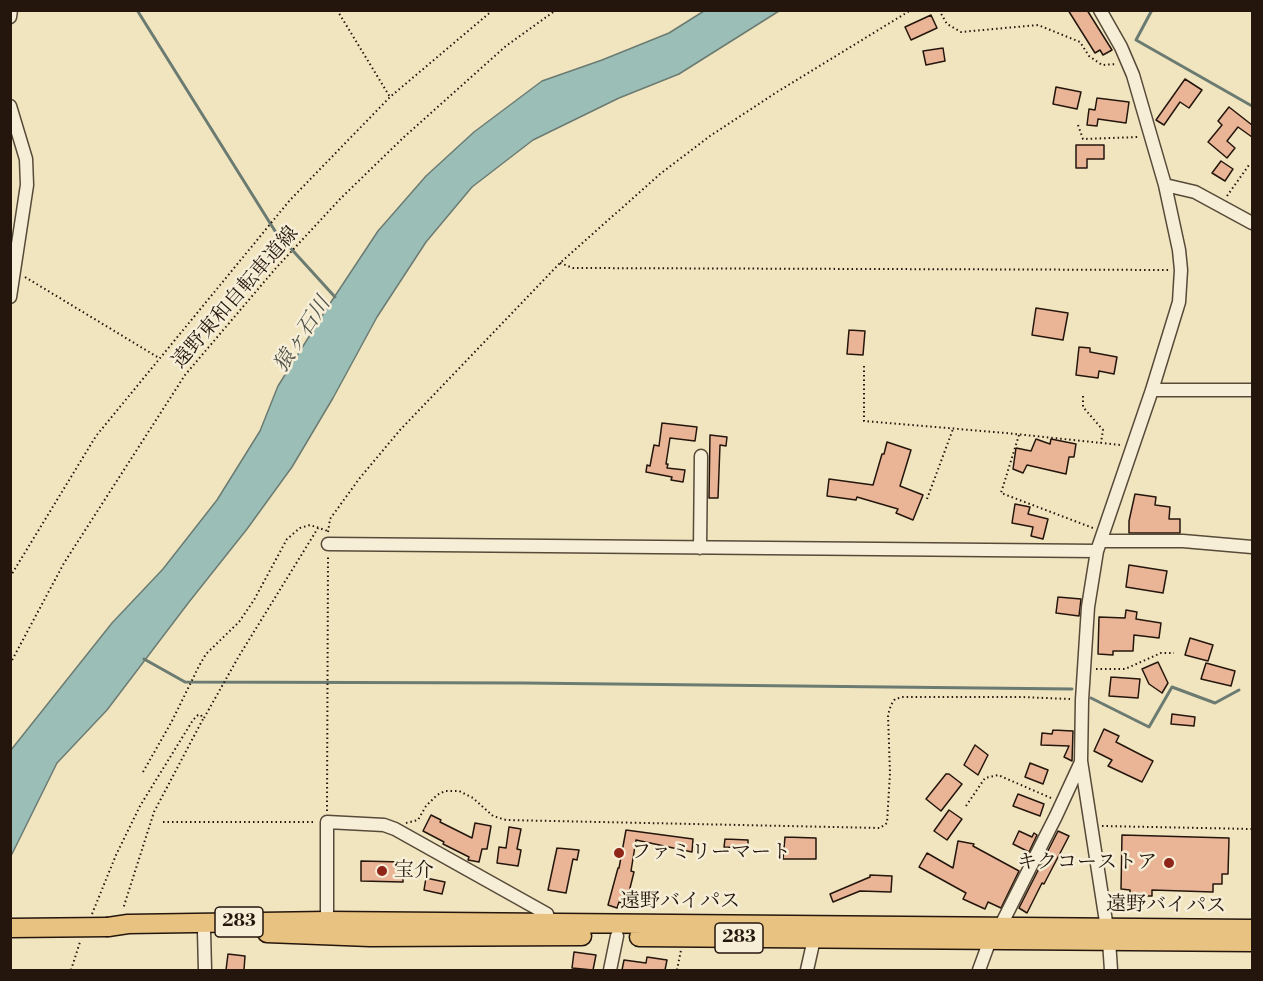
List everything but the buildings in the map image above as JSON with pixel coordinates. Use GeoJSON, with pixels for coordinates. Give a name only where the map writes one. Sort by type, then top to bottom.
{"type":"FeatureCollection","features":[{"type":"Feature","properties":{"kind":"highway","name":"遠野バイパス"},"geometry":{"type":"LineString","coordinates":[[10,928],[327,921],[995,934],[1108,934],[1252,929]]}},
{"type":"Feature","properties":{"kind":"highway","name":"遠野バイパス"},"geometry":{"type":"LineString","coordinates":[[113,926],[370,937],[617,936],[814,939],[995,934]]}},
{"type":"Feature","properties":{"kind":"highway","name":"遠野バイパス"},"geometry":{"type":"LineString","coordinates":[[1108,934],[1252,942]]}},
{"type":"Feature","properties":{"kind":"street"},"geometry":{"type":"LineString","coordinates":[[10,17],[11,10]]}},
{"type":"Feature","properties":{"kind":"street"},"geometry":{"type":"LineString","coordinates":[[1100,10],[1128,64],[1151,137],[1165,186],[1179,250],[1180,270],[1179,302],[1101,542],[1088,607],[1081,761],[1108,934],[1111,970]]}},
{"type":"Feature","properties":{"kind":"street"},"geometry":{"type":"LineString","coordinates":[[10,106],[26,159],[27,185],[15,242],[15,274],[10,297]]}},
{"type":"Feature","properties":{"kind":"street"},"geometry":{"type":"LineString","coordinates":[[1165,186],[1195,192],[1252,223]]}},
{"type":"Feature","properties":{"kind":"street"},"geometry":{"type":"LineString","coordinates":[[1152,390],[1252,390]]}},
{"type":"Feature","properties":{"kind":"street"},"geometry":{"type":"LineString","coordinates":[[700,548],[701,456]]}},
{"type":"Feature","properties":{"kind":"street"},"geometry":{"type":"LineString","coordinates":[[328,544],[700,548],[1183,541],[1252,547]]}},
{"type":"Feature","properties":{"kind":"street"},"geometry":{"type":"LineString","coordinates":[[979,970],[1081,761]]}},
{"type":"Feature","properties":{"kind":"street"},"geometry":{"type":"LineString","coordinates":[[327,921],[327,822],[384,825],[395,828],[547,914],[550,924]]}},
{"type":"Feature","properties":{"kind":"street"},"geometry":{"type":"LineString","coordinates":[[204,931],[205,970]]}},
{"type":"Feature","properties":{"kind":"street"},"geometry":{"type":"LineString","coordinates":[[610,970],[617,936]]}},
{"type":"Feature","properties":{"kind":"street"},"geometry":{"type":"LineString","coordinates":[[807,970],[814,939]]}},
{"type":"Feature","properties":{"kind":"path"},"geometry":{"type":"LineString","coordinates":[[337,10],[390,97]]}},
{"type":"Feature","properties":{"kind":"path"},"geometry":{"type":"LineString","coordinates":[[10,577],[96,436],[290,200],[390,97],[493,10]]}},
{"type":"Feature","properties":{"kind":"path","name":"遠野東和自転車道線"},"geometry":{"type":"LineString","coordinates":[[10,664],[64,563],[185,375],[341,198],[404,137],[506,46],[556,10]]}},
{"type":"Feature","properties":{"kind":"path"},"geometry":{"type":"LineString","coordinates":[[143,772],[206,654],[239,622],[254,600],[287,539],[300,528],[310,525],[328,531],[330,519],[359,479],[400,430],[560,263],[660,174],[710,136],[795,80],[911,10]]}},
{"type":"Feature","properties":{"kind":"path"},"geometry":{"type":"LineString","coordinates":[[939,10],[947,24],[961,32],[1038,25],[1080,42],[1089,56],[1102,65],[1128,64]]}},
{"type":"Feature","properties":{"kind":"path"},"geometry":{"type":"LineString","coordinates":[[1078,125],[1083,139],[1151,137]]}},
{"type":"Feature","properties":{"kind":"path"},"geometry":{"type":"LineString","coordinates":[[1220,206],[1249,165]]}},
{"type":"Feature","properties":{"kind":"path"},"geometry":{"type":"LineString","coordinates":[[560,263],[573,268],[1180,270]]}},
{"type":"Feature","properties":{"kind":"path"},"geometry":{"type":"LineString","coordinates":[[15,274],[28,278],[159,358]]}},
{"type":"Feature","properties":{"kind":"path"},"geometry":{"type":"LineString","coordinates":[[864,366],[864,422],[1133,447]]}},
{"type":"Feature","properties":{"kind":"path"},"geometry":{"type":"LineString","coordinates":[[1083,396],[1083,407],[1103,430],[1101,443]]}},
{"type":"Feature","properties":{"kind":"path"},"geometry":{"type":"LineString","coordinates":[[927,499],[953,429]]}},
{"type":"Feature","properties":{"kind":"path"},"geometry":{"type":"LineString","coordinates":[[1019,435],[1001,493],[1101,542]]}},
{"type":"Feature","properties":{"kind":"path"},"geometry":{"type":"LineString","coordinates":[[113,926],[154,812],[238,656],[318,528]]}},
{"type":"Feature","properties":{"kind":"path"},"geometry":{"type":"LineString","coordinates":[[163,822],[327,822],[328,544]]}},
{"type":"Feature","properties":{"kind":"path"},"geometry":{"type":"LineString","coordinates":[[1084,668],[1125,669],[1161,653],[1174,653]]}},
{"type":"Feature","properties":{"kind":"path"},"geometry":{"type":"LineString","coordinates":[[395,828],[418,820],[426,806],[437,795],[445,791],[459,791],[473,798],[493,816],[506,820],[880,828],[887,823],[891,773],[888,715],[895,699],[903,697],[1022,697],[1082,700]]}},
{"type":"Feature","properties":{"kind":"path"},"geometry":{"type":"LineString","coordinates":[[89,920],[116,855],[140,806],[194,720],[198,715],[203,719]]}},
{"type":"Feature","properties":{"kind":"path"},"geometry":{"type":"LineString","coordinates":[[966,806],[985,778],[998,775],[1062,803]]}},
{"type":"Feature","properties":{"kind":"path"},"geometry":{"type":"LineString","coordinates":[[1091,826],[1252,830]]}},
{"type":"Feature","properties":{"kind":"path"},"geometry":{"type":"LineString","coordinates":[[676,970],[684,938]]}},
{"type":"Feature","properties":{"kind":"path"},"geometry":{"type":"LineString","coordinates":[[71,970],[80,942]]}},
{"type":"Feature","properties":{"kind":"water"},"geometry":{"type":"Polygon","coordinates":[[[704,11],[779,11],[679,74],[619,98],[533,140],[472,187],[426,242],[377,317],[292,467],[107,710],[57,763],[11,856],[11,750],[112,623],[163,569],[217,500],[260,431],[278,386],[378,231],[426,176],[474,132],[542,81],[669,33],[704,11]]]}},
{"type":"Feature","properties":{"kind":"waterway","name":"猿ヶ石川"},"geometry":{"type":"LineString","coordinates":[[137,10],[275,231],[335,297]]}},
{"type":"Feature","properties":{"kind":"waterway"},"geometry":{"type":"LineString","coordinates":[[1152,10],[1136,40],[1252,106]]}},
{"type":"Feature","properties":{"kind":"waterway"},"geometry":{"type":"LineString","coordinates":[[144,659],[185,682],[1072,689]]}},
{"type":"Feature","properties":{"kind":"waterway"},"geometry":{"type":"LineString","coordinates":[[1091,698],[1149,727],[1172,687],[1215,703],[1239,690]]}},
{"type":"Feature","properties":{"kind":"place","name":"ファミリーマート"},"geometry":{"type":"Point","coordinates":[619,853]}},
{"type":"Feature","properties":{"kind":"place","name":"キクコーストア"},"geometry":{"type":"Point","coordinates":[1169,863]}},
{"type":"Feature","properties":{"kind":"place","name":"宝介"},"geometry":{"type":"Point","coordinates":[382,871]}}]}
